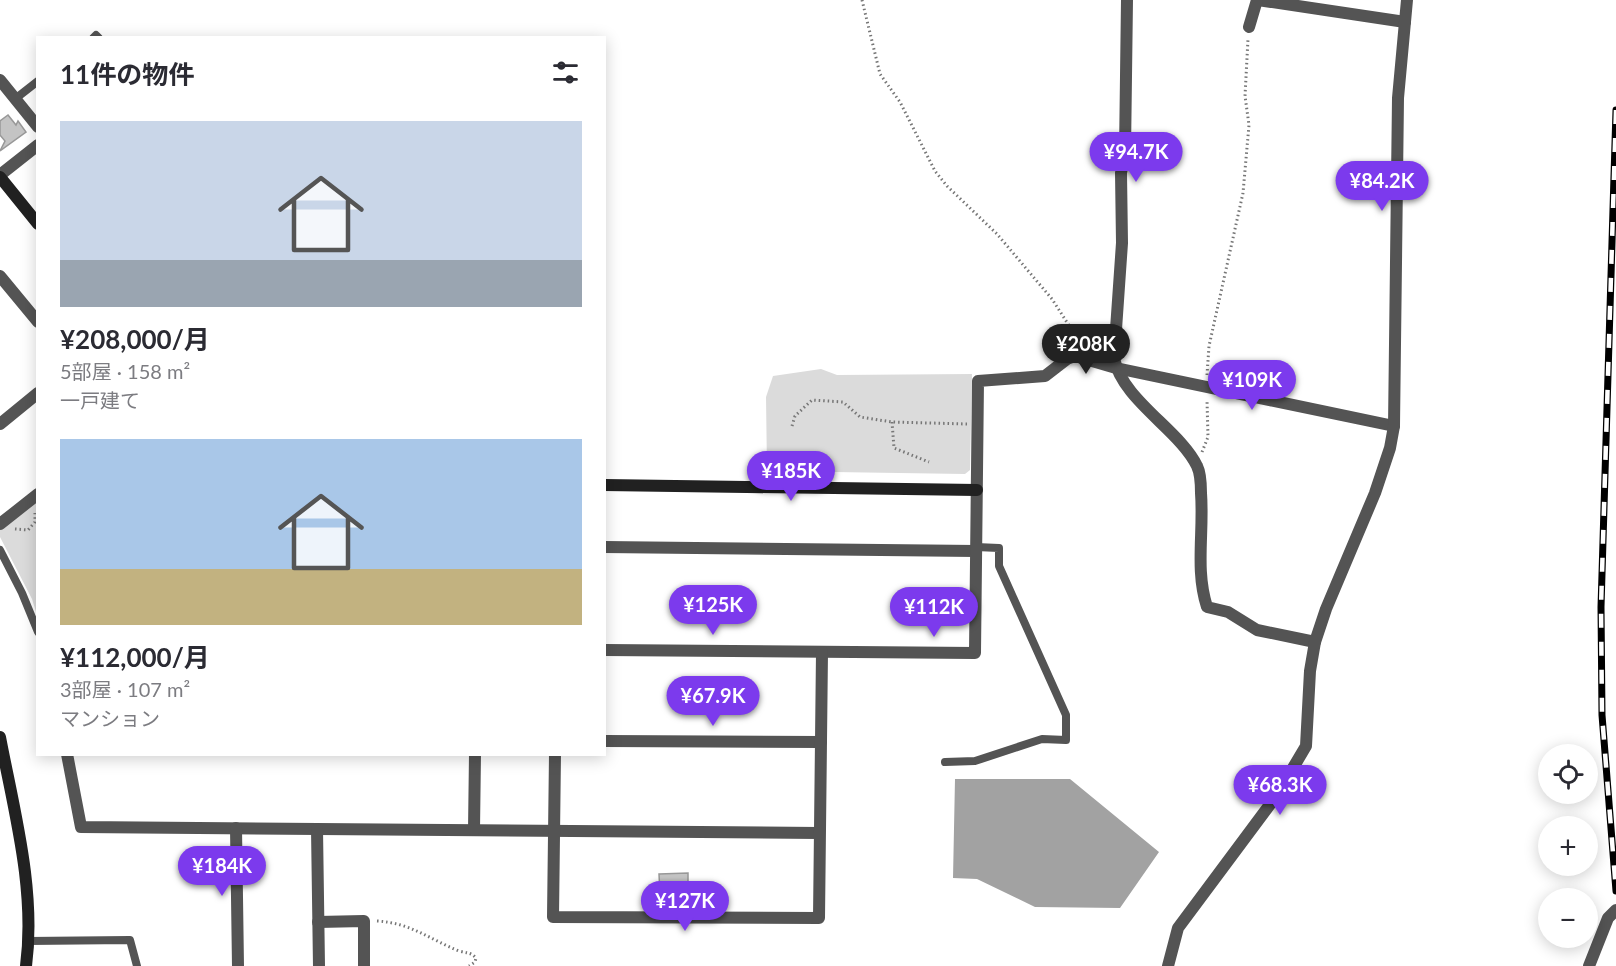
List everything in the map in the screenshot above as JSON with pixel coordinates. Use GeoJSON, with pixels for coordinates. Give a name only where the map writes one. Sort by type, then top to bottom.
{"type":"FeatureCollection","features":[{"type":"Feature","properties":{"kind":"street"},"geometry":{"type":"LineString","coordinates":[[1127,0],[1125,152],[1121,173],[1122,243],[1114,358],[1116,368],[1134,395],[1197,465],[1203,523],[1200,570],[1207,607],[1228,612],[1257,630],[1315,642]]}},
{"type":"Feature","properties":{"kind":"street"},"geometry":{"type":"LineString","coordinates":[[1249,27],[1258,0],[1405,22]]}},
{"type":"Feature","properties":{"kind":"street"},"geometry":{"type":"LineString","coordinates":[[1168,966],[1178,928],[1277,795],[1306,746],[1310,671],[1315,642],[1326,609],[1375,493],[1390,448],[1394,426],[1398,98],[1407,0]]}},
{"type":"Feature","properties":{"kind":"street"},"geometry":{"type":"LineString","coordinates":[[0,80],[36,125]]}},
{"type":"Feature","properties":{"kind":"street"},"geometry":{"type":"LineString","coordinates":[[36,147],[0,176],[36,221]]}},
{"type":"Feature","properties":{"kind":"street"},"geometry":{"type":"LineString","coordinates":[[0,276],[36,320]]}},
{"type":"Feature","properties":{"kind":"street"},"geometry":{"type":"LineString","coordinates":[[606,650],[975,653],[978,381],[1045,376],[1067,359],[1075,356],[1116,368],[1394,426]]}},
{"type":"Feature","properties":{"kind":"street"},"geometry":{"type":"LineString","coordinates":[[2,418],[36,394]]}},
{"type":"Feature","properties":{"kind":"street"},"geometry":{"type":"LineString","coordinates":[[606,485],[977,490]]}},
{"type":"Feature","properties":{"kind":"street"},"geometry":{"type":"LineString","coordinates":[[0,524],[36,496]]}},
{"type":"Feature","properties":{"kind":"street"},"geometry":{"type":"LineString","coordinates":[[606,547],[976,549]]}},
{"type":"Feature","properties":{"kind":"street"},"geometry":{"type":"LineString","coordinates":[[555,756],[553,917],[819,918],[822,652]]}},
{"type":"Feature","properties":{"kind":"street"},"geometry":{"type":"LineString","coordinates":[[0,737],[27,893],[26,966]]}},
{"type":"Feature","properties":{"kind":"street"},"geometry":{"type":"LineString","coordinates":[[606,741],[821,742]]}},
{"type":"Feature","properties":{"kind":"street"},"geometry":{"type":"LineString","coordinates":[[68,756],[81,827],[819,833]]}},
{"type":"Feature","properties":{"kind":"street"},"geometry":{"type":"LineString","coordinates":[[474,830],[475,756]]}},
{"type":"Feature","properties":{"kind":"street"},"geometry":{"type":"LineString","coordinates":[[236,828],[238,966]]}},
{"type":"Feature","properties":{"kind":"street"},"geometry":{"type":"LineString","coordinates":[[317,829],[319,966]]}},
{"type":"Feature","properties":{"kind":"street"},"geometry":{"type":"LineString","coordinates":[[1589,966],[1608,918],[1616,910]]}},
{"type":"Feature","properties":{"kind":"street"},"geometry":{"type":"LineString","coordinates":[[318,922],[364,921],[364,966]]}},
{"type":"Feature","properties":{"kind":"lane"},"geometry":{"type":"LineString","coordinates":[[15,99],[36,83]]}},
{"type":"Feature","properties":{"kind":"lane"},"geometry":{"type":"LineString","coordinates":[[945,762],[975,761],[1042,739],[1066,740],[1066,715],[999,566],[999,548],[976,549]]}},
{"type":"Feature","properties":{"kind":"lane"},"geometry":{"type":"LineString","coordinates":[[0,550],[36,627]]}},
{"type":"Feature","properties":{"kind":"lane"},"geometry":{"type":"LineString","coordinates":[[28,941],[130,940],[137,966]]}},
{"type":"Feature","properties":{"kind":"path"},"geometry":{"type":"LineString","coordinates":[[862,0],[880,74],[900,102],[935,171],[947,186],[997,234],[1052,299],[1074,338],[1075,356]]}},
{"type":"Feature","properties":{"kind":"path"},"geometry":{"type":"LineString","coordinates":[[1197,465],[1208,437],[1206,386],[1209,346],[1243,193],[1249,125],[1245,96],[1249,27]]}},
{"type":"Feature","properties":{"kind":"path"},"geometry":{"type":"LineString","coordinates":[[792,426],[795,416],[812,400],[843,402],[860,417],[892,422],[978,424]]}},
{"type":"Feature","properties":{"kind":"path"},"geometry":{"type":"LineString","coordinates":[[892,422],[894,448],[929,462]]}},
{"type":"Feature","properties":{"kind":"path"},"geometry":{"type":"LineString","coordinates":[[364,921],[409,925],[462,952],[472,954],[476,958],[475,962],[469,966]]}},
{"type":"Feature","properties":{"kind":"shaded area"},"geometry":{"type":"Polygon","coordinates":[[[821,369],[837,375],[972,374],[970,470],[965,474],[767,471],[766,397],[773,376],[821,369]]]}},
{"type":"Feature","properties":{"kind":"shaded area"},"geometry":{"type":"Polygon","coordinates":[[[36,502],[36,612],[32,599],[0,537],[0,529],[36,502]]]}},
{"type":"Feature","properties":{"kind":"shaded area"},"geometry":{"type":"Polygon","coordinates":[[[955,779],[1070,779],[1159,852],[1120,908],[1035,907],[977,879],[953,878],[955,779]]]}},
{"type":"Feature","properties":{"kind":"building"},"geometry":{"type":"Polygon","coordinates":[[[8,115],[16,125],[18,121],[26,132],[0,151],[5,141],[0,135],[0,121],[8,115]]]}},
{"type":"Feature","properties":{"kind":"building"},"geometry":{"type":"Polygon","coordinates":[[[688,873],[688,893],[660,894],[659,874],[688,873]]]}},
{"type":"Feature","properties":{"kind":"railway"},"geometry":{"type":"LineString","coordinates":[[1616,110],[1601,607],[1602,715],[1616,891]]}}]}
